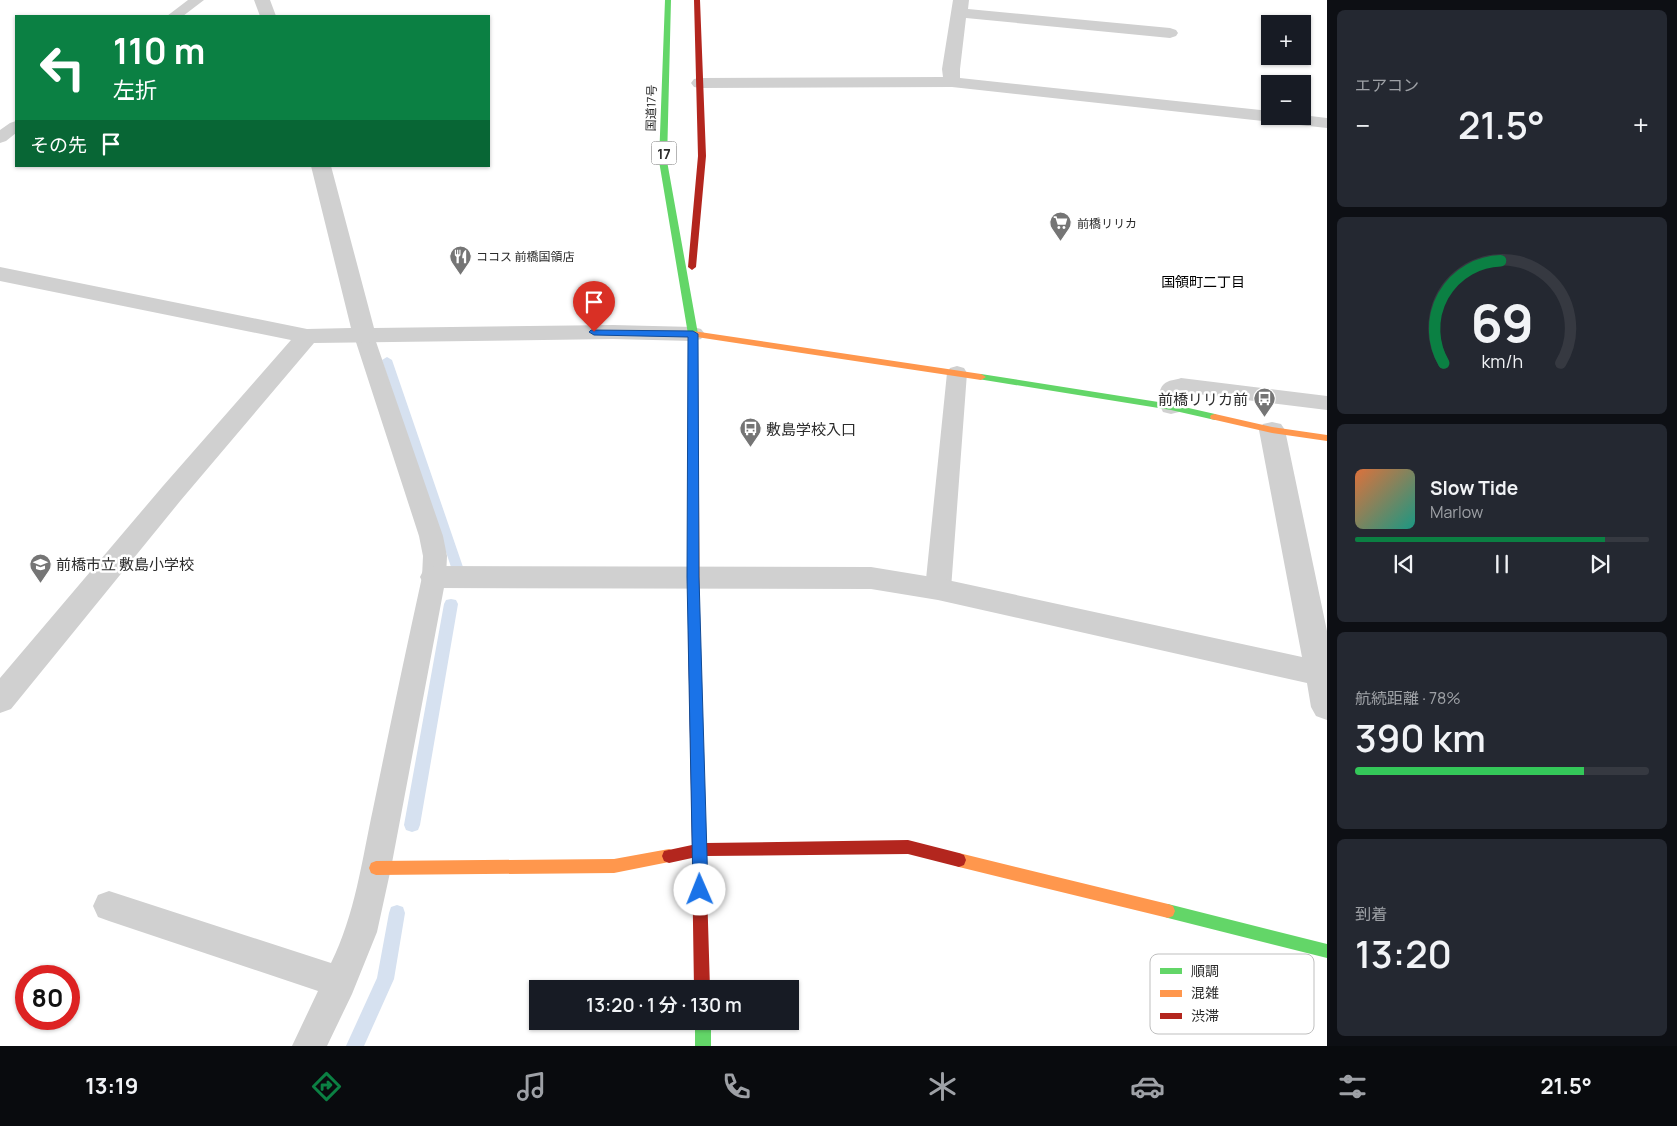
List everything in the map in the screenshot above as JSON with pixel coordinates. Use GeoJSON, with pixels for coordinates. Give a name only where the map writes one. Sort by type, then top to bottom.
{"type":"FeatureCollection","features":[{"type":"Feature","properties":{"kind":"main road","name":"国道17号"},"geometry":{"type":"LineString","coordinates":[[668,0],[663,161],[693,334],[693,577],[702,980]]}},
{"type":"Feature","properties":{"kind":"main road","name":"国道17号"},"geometry":{"type":"LineString","coordinates":[[689,304],[702,156],[697,0]]}},
{"type":"Feature","properties":{"kind":"main road"},"geometry":{"type":"LineString","coordinates":[[693,334],[1171,407],[1272,430],[1327,438]]}},
{"type":"Feature","properties":{"kind":"main road"},"geometry":{"type":"LineString","coordinates":[[376,868],[614,866],[700,850],[908,847],[1327,951]]}},
{"type":"Feature","properties":{"kind":"main road"},"geometry":{"type":"LineString","coordinates":[[703,1030],[703,1046]]}},
{"type":"Feature","properties":{"kind":"street"},"geometry":{"type":"LineString","coordinates":[[262,0],[268,15]]}},
{"type":"Feature","properties":{"kind":"street"},"geometry":{"type":"LineString","coordinates":[[952,82],[951,69],[961,6],[1170,33]]}},
{"type":"Feature","properties":{"kind":"street"},"geometry":{"type":"LineString","coordinates":[[700,84],[952,82],[1327,123]]}},
{"type":"Feature","properties":{"kind":"street"},"geometry":{"type":"LineString","coordinates":[[321,167],[361,316],[364,336]]}},
{"type":"Feature","properties":{"kind":"street"},"geometry":{"type":"LineString","coordinates":[[0,274],[307,336],[613,332],[693,334]]}},
{"type":"Feature","properties":{"kind":"street"},"geometry":{"type":"LineString","coordinates":[[0,700],[172,493],[307,336]]}},
{"type":"Feature","properties":{"kind":"street"},"geometry":{"type":"LineString","coordinates":[[1272,430],[1324,675],[1327,707]]}},
{"type":"Feature","properties":{"kind":"street"},"geometry":{"type":"LineString","coordinates":[[434,577],[853,576],[938,589],[1324,675]]}},
{"type":"Feature","properties":{"kind":"lane"},"geometry":{"type":"LineString","coordinates":[[175,15],[197,0]]}},
{"type":"Feature","properties":{"kind":"lane"},"geometry":{"type":"LineString","coordinates":[[0,138],[15,127]]}},
{"type":"Feature","properties":{"kind":"lane"},"geometry":{"type":"LineString","coordinates":[[309,1046],[340,982],[361,932],[376,868],[434,577],[436,556],[364,336]]}},
{"type":"Feature","properties":{"kind":"lane"},"geometry":{"type":"LineString","coordinates":[[938,589],[958,373]]}},
{"type":"Feature","properties":{"kind":"lane"},"geometry":{"type":"LineString","coordinates":[[1171,407],[1170,391],[1172,388],[1181,385],[1327,403]]}},
{"type":"Feature","properties":{"kind":"lane"},"geometry":{"type":"LineString","coordinates":[[108,906],[340,982]]}},
{"type":"Feature","properties":{"kind":"waterway"},"geometry":{"type":"LineString","coordinates":[[387,360],[457,567]]}},
{"type":"Feature","properties":{"kind":"waterway"},"geometry":{"type":"LineString","coordinates":[[412,825],[451,604]]}},
{"type":"Feature","properties":{"kind":"waterway"},"geometry":{"type":"LineString","coordinates":[[355,1046],[385,979],[397,913]]}},
{"type":"Feature","properties":{"kind":"traffic: fast"},"geometry":{"type":"LineString","coordinates":[[668,0],[663,161],[693,334],[693,356]]}},
{"type":"Feature","properties":{"kind":"traffic: fast"},"geometry":{"type":"LineString","coordinates":[[981,377],[1171,407],[1215,417]]}},
{"type":"Feature","properties":{"kind":"traffic: fast"},"geometry":{"type":"LineString","coordinates":[[1168,911],[1327,951]]}},
{"type":"Feature","properties":{"kind":"traffic: fast"},"geometry":{"type":"LineString","coordinates":[[703,1030],[703,1046]]}},
{"type":"Feature","properties":{"kind":"traffic: slow"},"geometry":{"type":"LineString","coordinates":[[693,334],[981,377]]}},
{"type":"Feature","properties":{"kind":"traffic: slow"},"geometry":{"type":"LineString","coordinates":[[693,356],[694,632]]}},
{"type":"Feature","properties":{"kind":"traffic: slow"},"geometry":{"type":"LineString","coordinates":[[1215,417],[1272,430],[1327,438]]}},
{"type":"Feature","properties":{"kind":"traffic: slow"},"geometry":{"type":"LineString","coordinates":[[376,868],[614,866],[669,856]]}},
{"type":"Feature","properties":{"kind":"traffic: slow"},"geometry":{"type":"LineString","coordinates":[[959,860],[1168,911]]}},
{"type":"Feature","properties":{"kind":"traffic: jam"},"geometry":{"type":"LineString","coordinates":[[692,267],[702,156],[697,0]]}},
{"type":"Feature","properties":{"kind":"traffic: jam"},"geometry":{"type":"LineString","coordinates":[[694,632],[702,980]]}},
{"type":"Feature","properties":{"kind":"traffic: jam"},"geometry":{"type":"LineString","coordinates":[[669,856],[699,850],[908,847],[959,860]]}},
{"type":"Feature","properties":{"kind":"place","name":"前橋リリカ"},"geometry":{"type":"Point","coordinates":[1061,242]}},
{"type":"Feature","properties":{"kind":"place","name":"ココス 前橋国領店"},"geometry":{"type":"Point","coordinates":[460,275]}},
{"type":"Feature","properties":{"kind":"place","name":"前橋リリカ前"},"geometry":{"type":"Point","coordinates":[1264,418]}},
{"type":"Feature","properties":{"kind":"place","name":"敷島学校入口"},"geometry":{"type":"Point","coordinates":[750,448]}},
{"type":"Feature","properties":{"kind":"place","name":"前橋市立 敷島小学校"},"geometry":{"type":"Point","coordinates":[40,583]}},
{"type":"Feature","properties":{"kind":"district","name":"国領町二丁目"},"geometry":{"type":"Point","coordinates":[1203,281]}},
{"type":"Feature","properties":{"kind":"route"},"geometry":{"type":"LineString","coordinates":[[594,332],[693,334],[693,577],[700,890]]}}]}
